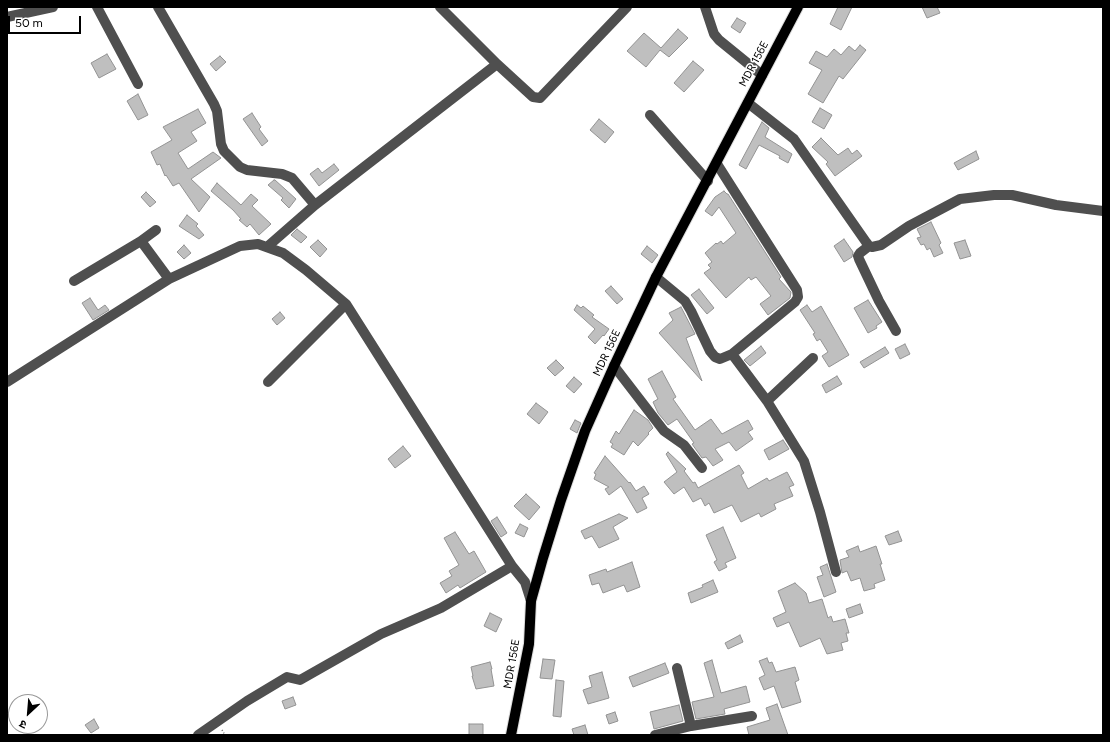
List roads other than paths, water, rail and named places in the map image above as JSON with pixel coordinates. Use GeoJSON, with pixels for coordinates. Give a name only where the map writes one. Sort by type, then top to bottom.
{"type":"FeatureCollection","features":[{"type":"Feature","properties":{"kind":"main road","name":"MDR 156E"},"geometry":{"type":"LineString","coordinates":[[511,735],[529,644],[531,601],[543,558],[585,431],[656,277],[717,164],[798,7]]}},
{"type":"Feature","properties":{"kind":"street"},"geometry":{"type":"LineString","coordinates":[[7,17],[53,7]]}},
{"type":"Feature","properties":{"kind":"street"},"geometry":{"type":"LineString","coordinates":[[97,7],[138,84]]}},
{"type":"Feature","properties":{"kind":"street"},"geometry":{"type":"LineString","coordinates":[[158,7],[214,104],[217,112],[221,144],[224,151],[240,167],[247,170],[282,174],[292,178],[315,205]]}},
{"type":"Feature","properties":{"kind":"street"},"geometry":{"type":"LineString","coordinates":[[440,7],[497,64],[533,96],[540,98],[627,7]]}},
{"type":"Feature","properties":{"kind":"street"},"geometry":{"type":"LineString","coordinates":[[705,7],[714,34],[719,40],[762,75]]}},
{"type":"Feature","properties":{"kind":"street"},"geometry":{"type":"LineString","coordinates":[[267,248],[315,205],[497,64]]}},
{"type":"Feature","properties":{"kind":"street"},"geometry":{"type":"LineString","coordinates":[[748,103],[794,139],[869,246],[875,247],[881,245],[909,226],[960,199],[994,195],[1012,195],[1056,205],[1103,211]]}},
{"type":"Feature","properties":{"kind":"street"},"geometry":{"type":"LineString","coordinates":[[650,115],[708,181]]}},
{"type":"Feature","properties":{"kind":"street"},"geometry":{"type":"LineString","coordinates":[[656,277],[685,301],[710,351],[715,357],[720,359],[732,354],[795,302],[798,297],[797,290],[717,164]]}},
{"type":"Feature","properties":{"kind":"street"},"geometry":{"type":"LineString","coordinates":[[74,281],[141,241],[156,230]]}},
{"type":"Feature","properties":{"kind":"street"},"geometry":{"type":"LineString","coordinates":[[141,241],[169,279]]}},
{"type":"Feature","properties":{"kind":"street"},"geometry":{"type":"LineString","coordinates":[[7,382],[169,279],[240,246],[258,244],[283,252],[346,304],[512,566],[525,582],[531,601]]}},
{"type":"Feature","properties":{"kind":"street"},"geometry":{"type":"LineString","coordinates":[[869,246],[858,256],[879,301],[896,332]]}},
{"type":"Feature","properties":{"kind":"street"},"geometry":{"type":"LineString","coordinates":[[268,382],[346,304]]}},
{"type":"Feature","properties":{"kind":"street"},"geometry":{"type":"LineString","coordinates":[[732,354],[767,401],[804,461],[820,512],[836,572]]}},
{"type":"Feature","properties":{"kind":"street"},"geometry":{"type":"LineString","coordinates":[[767,401],[813,358]]}},
{"type":"Feature","properties":{"kind":"street"},"geometry":{"type":"LineString","coordinates":[[614,366],[664,431],[684,445],[702,468]]}},
{"type":"Feature","properties":{"kind":"street"},"geometry":{"type":"LineString","coordinates":[[198,735],[247,701],[287,677],[300,680],[381,634],[440,608],[512,566]]}},
{"type":"Feature","properties":{"kind":"street"},"geometry":{"type":"LineString","coordinates":[[677,668],[691,726]]}},
{"type":"Feature","properties":{"kind":"street"},"geometry":{"type":"LineString","coordinates":[[656,735],[691,726],[752,716]]}}]}
